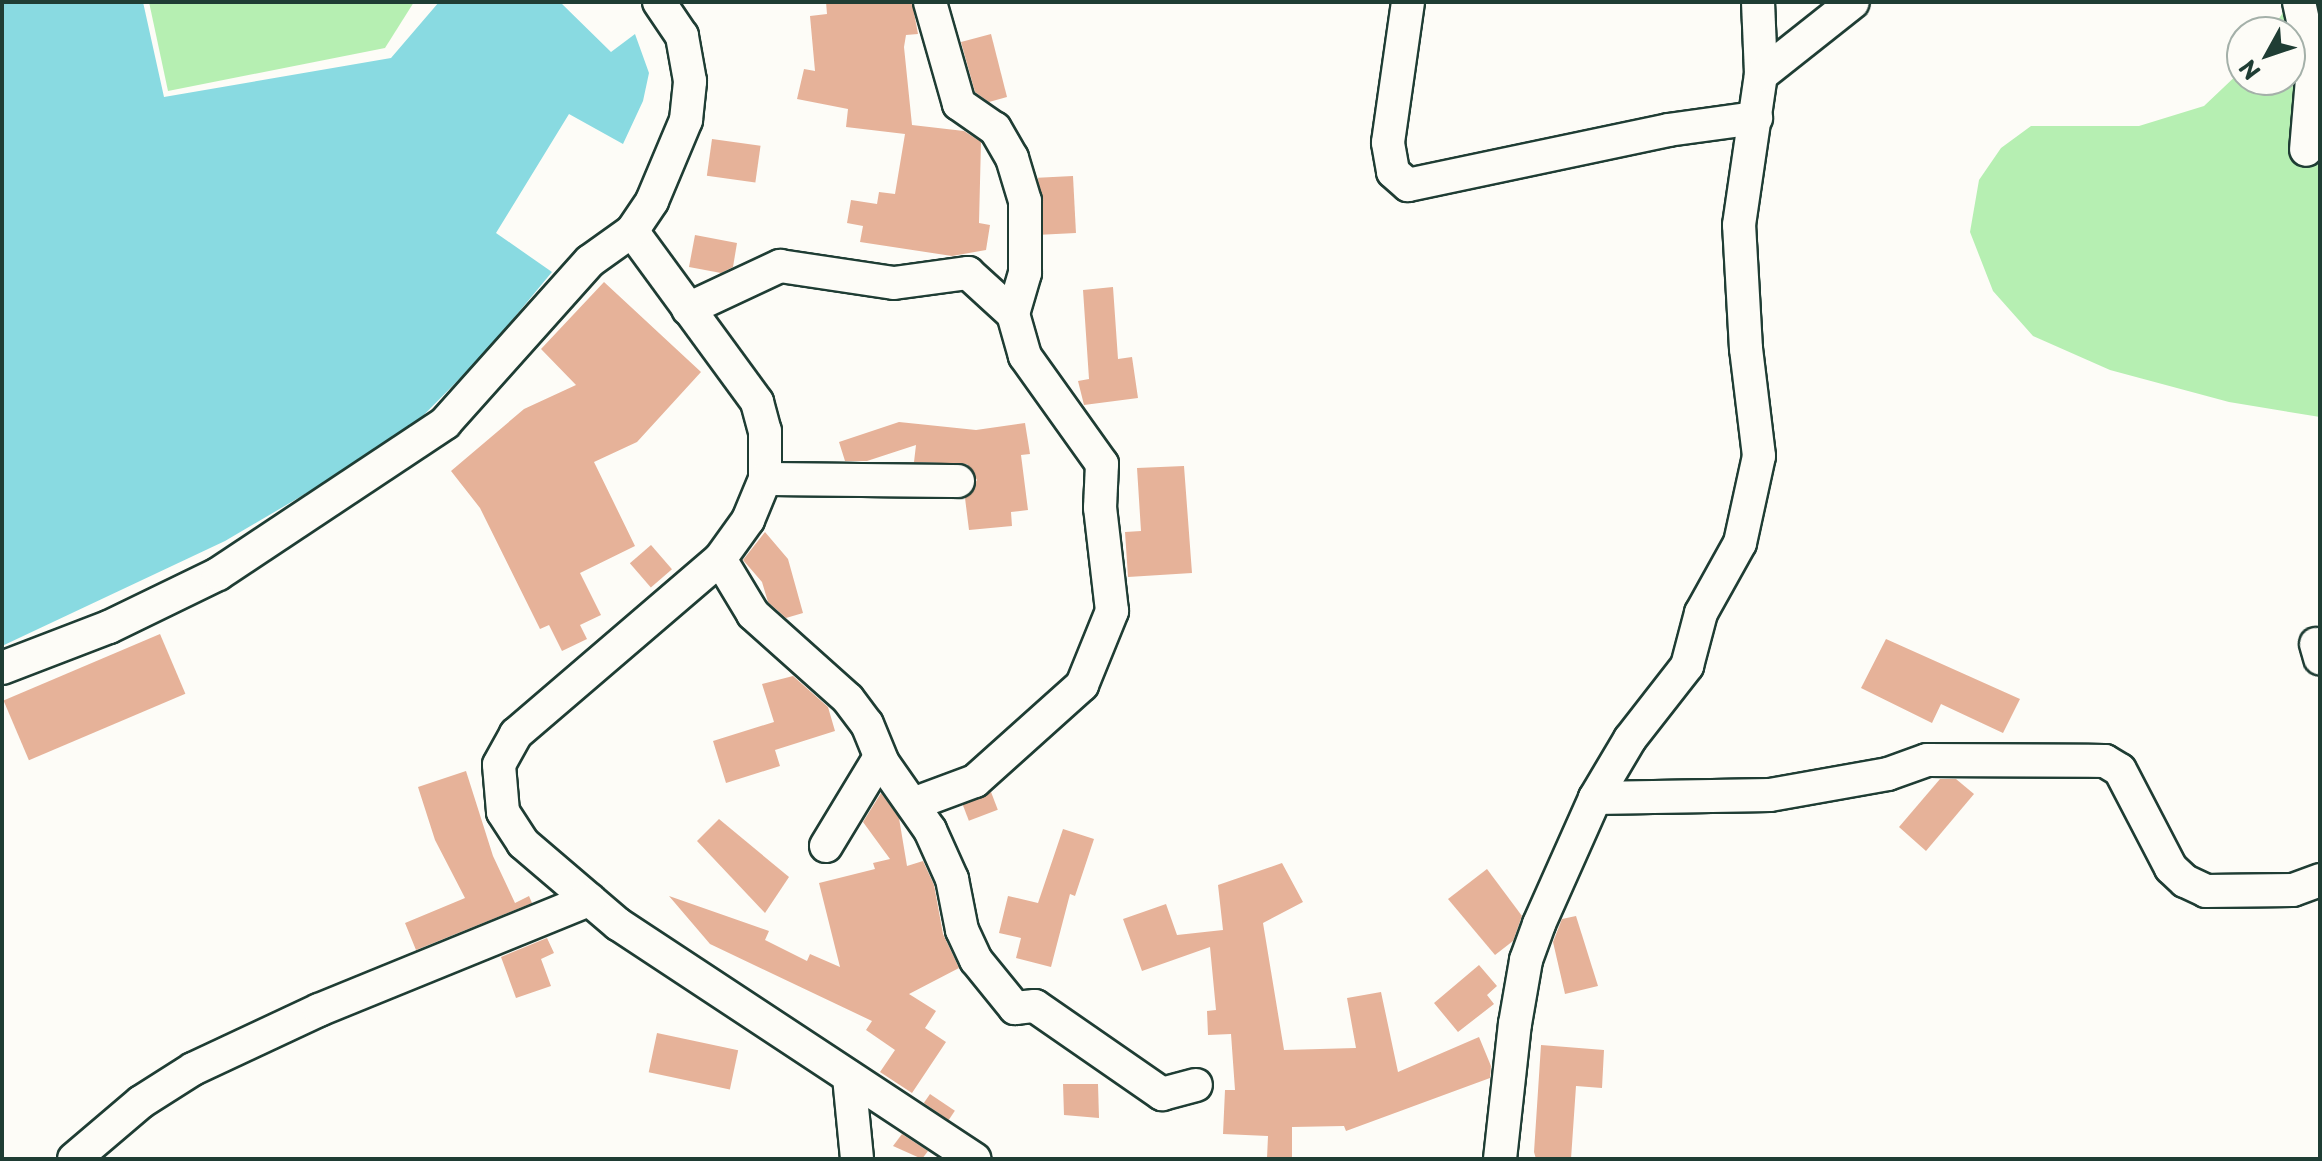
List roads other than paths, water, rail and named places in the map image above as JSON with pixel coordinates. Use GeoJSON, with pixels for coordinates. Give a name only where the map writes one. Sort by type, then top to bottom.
{"type":"FeatureCollection","features":[{"type":"Feature","properties":{"kind":"street"},"geometry":{"type":"LineString","coordinates":[[930,2],[959,104],[1005,143],[1025,201],[1025,273],[1013,314]]}},
{"type":"Feature","properties":{"kind":"street"},"geometry":{"type":"LineString","coordinates":[[1408,2],[1388,143],[1393,172],[1408,185],[1668,130],[1756,118]]}},
{"type":"Feature","properties":{"kind":"street"},"geometry":{"type":"LineString","coordinates":[[1500,1159],[1501,1119],[1526,960],[1595,798],[1630,739],[1687,666],[1701,613],[1740,543],[1759,456],[1746,349],[1739,225],[1761,75],[1758,2]]}},
{"type":"Feature","properties":{"kind":"street"},"geometry":{"type":"LineString","coordinates":[[1761,75],[1853,2]]}},
{"type":"Feature","properties":{"kind":"street"},"geometry":{"type":"LineString","coordinates":[[2299,2],[2313,67],[2306,150]]}},
{"type":"Feature","properties":{"kind":"street"},"geometry":{"type":"LineString","coordinates":[[2,668],[109,627],[218,574],[445,423],[590,261],[632,231],[652,201],[686,120],[688,57],[674,9]]}},
{"type":"Feature","properties":{"kind":"street"},"geometry":{"type":"LineString","coordinates":[[632,231],[757,402],[765,431],[765,479],[748,520],[720,559],[505,747],[498,795],[512,829],[589,900],[685,970],[974,1159]]}},
{"type":"Feature","properties":{"kind":"street"},"geometry":{"type":"LineString","coordinates":[[688,309],[780,266],[894,283],[968,273],[1013,314],[1025,356],[1102,464],[1100,508],[1112,611],[1082,685],[975,781],[913,804]]}},
{"type":"Feature","properties":{"kind":"street"},"geometry":{"type":"LineString","coordinates":[[765,479],[958,481]]}},
{"type":"Feature","properties":{"kind":"street"},"geometry":{"type":"LineString","coordinates":[[720,559],[753,614],[848,699],[867,724],[880,757],[913,804],[952,879],[962,930],[976,960],[1015,1008],[1035,1006],[1162,1094],[1196,1085]]}},
{"type":"Feature","properties":{"kind":"street"},"geometry":{"type":"LineString","coordinates":[[826,846],[880,757]]}},
{"type":"Feature","properties":{"kind":"street"},"geometry":{"type":"LineString","coordinates":[[1595,798],[1770,795],[1888,774],[1927,760],[2105,761],[2120,770],[2171,868],[2185,881],[2206,891],[2293,890],[2320,880]]}},
{"type":"Feature","properties":{"kind":"street"},"geometry":{"type":"LineString","coordinates":[[74,1159],[141,1102],[193,1069],[319,1010],[589,900]]}},
{"type":"Feature","properties":{"kind":"street"},"geometry":{"type":"LineString","coordinates":[[849,1077],[857,1159]]}},
{"type":"Feature","properties":{"kind":"water"},"geometry":{"type":"Polygon","coordinates":[[[2,2],[143,2],[164,97],[391,58],[439,2],[560,2],[611,52],[635,34],[649,73],[643,101],[623,144],[569,114],[496,233],[552,272],[483,355],[402,437],[225,541],[2,646],[2,2]]]}}]}
